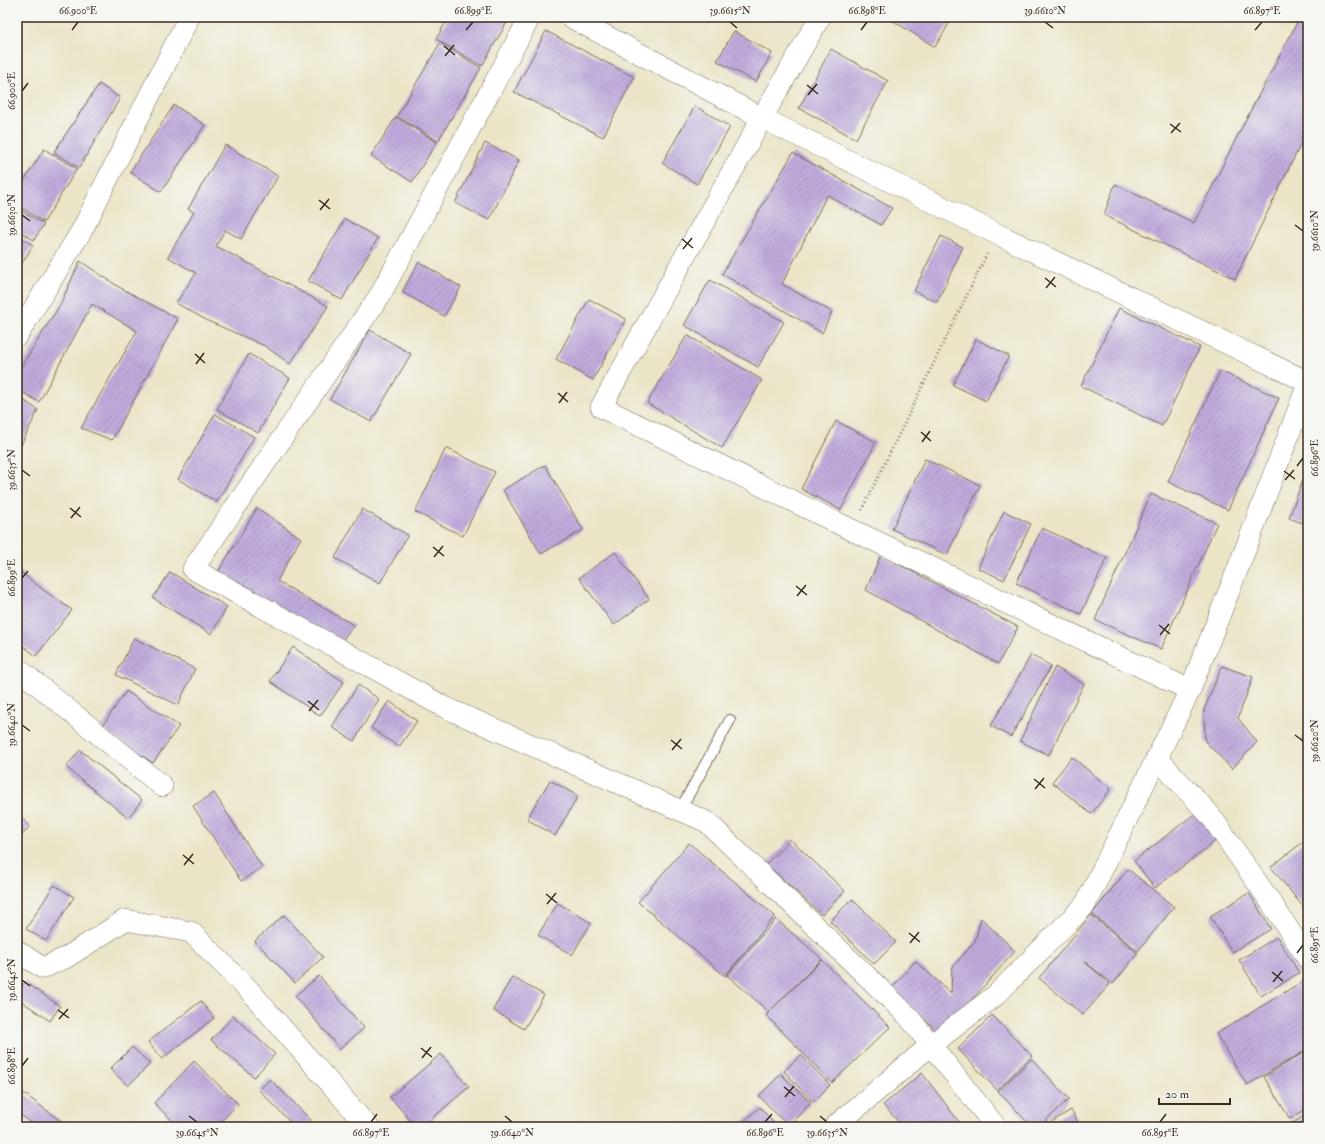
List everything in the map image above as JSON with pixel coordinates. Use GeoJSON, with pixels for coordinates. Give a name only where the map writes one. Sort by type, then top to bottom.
{"type":"FeatureCollection","features":[{"type":"Feature","properties":{"kind":"street"},"geometry":{"type":"LineString","coordinates":[[17,336],[82,230],[189,17]]}},
{"type":"Feature","properties":{"kind":"street"},"geometry":{"type":"LineString","coordinates":[[530,17],[380,295],[194,569],[444,707],[707,822],[907,1015],[996,1127]]}},
{"type":"Feature","properties":{"kind":"street"},"geometry":{"type":"LineString","coordinates":[[570,17],[762,118],[997,234],[1308,383],[1190,690],[1084,905],[996,995],[931,1045],[834,1127]]}},
{"type":"Feature","properties":{"kind":"street"},"geometry":{"type":"LineString","coordinates":[[820,17],[601,407],[852,530],[1190,690]]}},
{"type":"Feature","properties":{"kind":"street"},"geometry":{"type":"LineString","coordinates":[[17,668],[162,786]]}},
{"type":"Feature","properties":{"kind":"street"},"geometry":{"type":"LineString","coordinates":[[1156,758],[1210,815],[1268,898],[1308,959]]}},
{"type":"Feature","properties":{"kind":"street"},"geometry":{"type":"LineString","coordinates":[[17,951],[44,968],[67,957],[125,920],[191,932],[248,989],[368,1127]]}},
{"type":"Feature","properties":{"kind":"lane"},"geometry":{"type":"LineString","coordinates":[[680,810],[730,720]]}},
{"type":"Feature","properties":{"kind":"path"},"geometry":{"type":"LineString","coordinates":[[852,530],[997,234]]}},
{"type":"Feature","properties":{"kind":"building"},"geometry":{"type":"Polygon","coordinates":[[[449,17],[510,17],[482,66],[436,39],[449,17]]]}},
{"type":"Feature","properties":{"kind":"building"},"geometry":{"type":"Polygon","coordinates":[[[887,17],[953,17],[935,47],[887,17]]]}},
{"type":"Feature","properties":{"kind":"building"},"geometry":{"type":"Polygon","coordinates":[[[1300,17],[1308,17],[1308,129],[1235,279],[1104,215],[1115,184],[1194,223],[1245,121],[1300,17]]]}},
{"type":"Feature","properties":{"kind":"building"},"geometry":{"type":"Polygon","coordinates":[[[546,31],[634,77],[603,137],[514,92],[546,31]]]}},
{"type":"Feature","properties":{"kind":"building"},"geometry":{"type":"Polygon","coordinates":[[[734,31],[772,53],[756,82],[717,61],[734,31]]]}},
{"type":"Feature","properties":{"kind":"building"},"geometry":{"type":"Polygon","coordinates":[[[440,43],[481,68],[438,141],[397,116],[440,43]]]}},
{"type":"Feature","properties":{"kind":"building"},"geometry":{"type":"Polygon","coordinates":[[[831,49],[888,81],[856,139],[799,108],[831,49]]]}},
{"type":"Feature","properties":{"kind":"building"},"geometry":{"type":"Polygon","coordinates":[[[99,84],[120,98],[79,168],[54,152],[99,84]]]}},
{"type":"Feature","properties":{"kind":"building"},"geometry":{"type":"Polygon","coordinates":[[[174,105],[205,125],[161,192],[130,172],[174,105]]]}},
{"type":"Feature","properties":{"kind":"building"},"geometry":{"type":"Polygon","coordinates":[[[695,106],[730,127],[697,184],[662,163],[695,106]]]}},
{"type":"Feature","properties":{"kind":"building"},"geometry":{"type":"Polygon","coordinates":[[[396,117],[437,142],[412,182],[371,156],[396,117]]]}},
{"type":"Feature","properties":{"kind":"building"},"geometry":{"type":"Polygon","coordinates":[[[485,143],[519,160],[489,220],[455,203],[485,143]]]}},
{"type":"Feature","properties":{"kind":"building"},"geometry":{"type":"Polygon","coordinates":[[[225,145],[278,176],[241,239],[225,230],[216,246],[328,306],[290,364],[265,346],[208,321],[176,303],[196,273],[168,257],[194,212],[188,209],[225,145]]]}},
{"type":"Feature","properties":{"kind":"building"},"geometry":{"type":"Polygon","coordinates":[[[44,149],[77,169],[44,222],[17,205],[17,192],[44,149]]]}},
{"type":"Feature","properties":{"kind":"building"},"geometry":{"type":"Polygon","coordinates":[[[793,153],[892,208],[881,225],[827,195],[782,284],[832,312],[822,333],[722,274],[793,153]]]}},
{"type":"Feature","properties":{"kind":"building"},"geometry":{"type":"Polygon","coordinates":[[[17,208],[44,224],[34,240],[17,230],[17,208]]]}},
{"type":"Feature","properties":{"kind":"building"},"geometry":{"type":"Polygon","coordinates":[[[345,219],[378,238],[342,300],[308,281],[345,219]]]}},
{"type":"Feature","properties":{"kind":"building"},"geometry":{"type":"Polygon","coordinates":[[[17,235],[33,245],[17,272],[17,235]]]}},
{"type":"Feature","properties":{"kind":"building"},"geometry":{"type":"Polygon","coordinates":[[[941,236],[963,247],[937,302],[914,291],[941,236]]]}},
{"type":"Feature","properties":{"kind":"building"},"geometry":{"type":"Polygon","coordinates":[[[80,261],[119,287],[178,319],[112,440],[81,428],[137,331],[92,304],[39,402],[17,389],[17,373],[60,305],[80,261]]]}},
{"type":"Feature","properties":{"kind":"building"},"geometry":{"type":"Polygon","coordinates":[[[419,262],[461,287],[444,316],[402,292],[419,262]]]}},
{"type":"Feature","properties":{"kind":"building"},"geometry":{"type":"Polygon","coordinates":[[[710,280],[784,322],[758,367],[684,325],[710,280]]]}},
{"type":"Feature","properties":{"kind":"building"},"geometry":{"type":"Polygon","coordinates":[[[589,299],[626,319],[593,380],[556,359],[589,299]]]}},
{"type":"Feature","properties":{"kind":"building"},"geometry":{"type":"Polygon","coordinates":[[[1119,308],[1200,347],[1162,426],[1081,386],[1119,308]]]}},
{"type":"Feature","properties":{"kind":"building"},"geometry":{"type":"Polygon","coordinates":[[[370,330],[411,354],[371,422],[330,399],[370,330]]]}},
{"type":"Feature","properties":{"kind":"building"},"geometry":{"type":"Polygon","coordinates":[[[687,335],[762,380],[722,448],[647,403],[687,335]]]}},
{"type":"Feature","properties":{"kind":"building"},"geometry":{"type":"Polygon","coordinates":[[[976,339],[1009,356],[986,401],[953,385],[976,339]]]}},
{"type":"Feature","properties":{"kind":"building"},"geometry":{"type":"Polygon","coordinates":[[[249,354],[290,378],[258,433],[217,409],[249,354]]]}},
{"type":"Feature","properties":{"kind":"building"},"geometry":{"type":"Polygon","coordinates":[[[1220,371],[1279,398],[1228,510],[1168,482],[1220,371]]]}},
{"type":"Feature","properties":{"kind":"building"},"geometry":{"type":"Polygon","coordinates":[[[17,396],[38,410],[17,453],[17,396]]]}},
{"type":"Feature","properties":{"kind":"building"},"geometry":{"type":"Polygon","coordinates":[[[215,414],[254,437],[217,502],[178,479],[215,414]]]}},
{"type":"Feature","properties":{"kind":"building"},"geometry":{"type":"Polygon","coordinates":[[[836,421],[876,442],[841,510],[801,489],[836,421]]]}},
{"type":"Feature","properties":{"kind":"building"},"geometry":{"type":"Polygon","coordinates":[[[446,448],[495,472],[463,536],[415,512],[446,448]]]}},
{"type":"Feature","properties":{"kind":"building"},"geometry":{"type":"Polygon","coordinates":[[[925,459],[980,485],[947,555],[892,529],[925,459]]]}},
{"type":"Feature","properties":{"kind":"building"},"geometry":{"type":"Polygon","coordinates":[[[545,465],[583,530],[541,554],[503,490],[545,465]]]}},
{"type":"Feature","properties":{"kind":"building"},"geometry":{"type":"Polygon","coordinates":[[[1303,479],[1308,481],[1308,525],[1289,518],[1303,479]]]}},
{"type":"Feature","properties":{"kind":"building"},"geometry":{"type":"Polygon","coordinates":[[[1151,494],[1217,523],[1161,649],[1095,620],[1151,494]]]}},
{"type":"Feature","properties":{"kind":"building"},"geometry":{"type":"Polygon","coordinates":[[[257,508],[301,538],[277,581],[355,626],[352,627],[339,645],[217,574],[257,508]]]}},
{"type":"Feature","properties":{"kind":"building"},"geometry":{"type":"Polygon","coordinates":[[[362,509],[408,535],[380,583],[335,558],[362,509]]]}},
{"type":"Feature","properties":{"kind":"building"},"geometry":{"type":"Polygon","coordinates":[[[1004,511],[1031,524],[1004,580],[978,568],[1004,511]]]}},
{"type":"Feature","properties":{"kind":"building"},"geometry":{"type":"Polygon","coordinates":[[[1042,528],[1107,558],[1081,614],[1016,583],[1042,528]]]}},
{"type":"Feature","properties":{"kind":"building"},"geometry":{"type":"Polygon","coordinates":[[[615,552],[649,599],[614,625],[579,578],[615,552]]]}},
{"type":"Feature","properties":{"kind":"building"},"geometry":{"type":"Polygon","coordinates":[[[881,555],[1018,627],[998,664],[866,590],[881,555]]]}},
{"type":"Feature","properties":{"kind":"building"},"geometry":{"type":"Polygon","coordinates":[[[17,569],[72,610],[36,656],[17,641],[17,569]]]}},
{"type":"Feature","properties":{"kind":"building"},"geometry":{"type":"Polygon","coordinates":[[[170,572],[227,607],[211,634],[153,598],[170,572]]]}},
{"type":"Feature","properties":{"kind":"building"},"geometry":{"type":"Polygon","coordinates":[[[134,638],[195,669],[178,705],[116,675],[134,638]]]}},
{"type":"Feature","properties":{"kind":"building"},"geometry":{"type":"Polygon","coordinates":[[[293,647],[344,682],[320,716],[270,681],[293,647]]]}},
{"type":"Feature","properties":{"kind":"building"},"geometry":{"type":"Polygon","coordinates":[[[1031,655],[1051,666],[1011,737],[991,726],[1031,655]]]}},
{"type":"Feature","properties":{"kind":"building"},"geometry":{"type":"Polygon","coordinates":[[[1222,666],[1253,677],[1238,718],[1257,742],[1232,769],[1205,741],[1204,710],[1222,666]]]}},
{"type":"Feature","properties":{"kind":"building"},"geometry":{"type":"Polygon","coordinates":[[[1055,667],[1084,684],[1049,755],[1020,741],[1055,667]]]}},
{"type":"Feature","properties":{"kind":"building"},"geometry":{"type":"Polygon","coordinates":[[[358,685],[379,699],[354,741],[332,727],[358,685]]]}},
{"type":"Feature","properties":{"kind":"building"},"geometry":{"type":"Polygon","coordinates":[[[126,691],[179,726],[153,763],[101,728],[126,691]]]}},
{"type":"Feature","properties":{"kind":"building"},"geometry":{"type":"Polygon","coordinates":[[[389,701],[417,721],[399,747],[371,728],[389,701]]]}},
{"type":"Feature","properties":{"kind":"building"},"geometry":{"type":"Polygon","coordinates":[[[1308,733],[1308,748],[1301,739],[1308,733]]]}},
{"type":"Feature","properties":{"kind":"building"},"geometry":{"type":"Polygon","coordinates":[[[80,750],[142,800],[128,818],[66,767],[80,750]]]}},
{"type":"Feature","properties":{"kind":"building"},"geometry":{"type":"Polygon","coordinates":[[[1072,757],[1111,789],[1091,814],[1052,782],[1072,757]]]}},
{"type":"Feature","properties":{"kind":"building"},"geometry":{"type":"Polygon","coordinates":[[[550,780],[578,796],[555,836],[527,819],[550,780]]]}},
{"type":"Feature","properties":{"kind":"building"},"geometry":{"type":"Polygon","coordinates":[[[214,793],[262,867],[241,881],[193,806],[214,793]]]}},
{"type":"Feature","properties":{"kind":"building"},"geometry":{"type":"Polygon","coordinates":[[[1197,812],[1218,839],[1155,888],[1134,861],[1197,812]]]}},
{"type":"Feature","properties":{"kind":"building"},"geometry":{"type":"Polygon","coordinates":[[[17,814],[30,826],[17,841],[17,814]]]}},
{"type":"Feature","properties":{"kind":"building"},"geometry":{"type":"Polygon","coordinates":[[[1308,838],[1308,913],[1271,867],[1308,838]]]}},
{"type":"Feature","properties":{"kind":"building"},"geometry":{"type":"Polygon","coordinates":[[[790,839],[845,891],[822,915],[766,864],[790,839]]]}},
{"type":"Feature","properties":{"kind":"building"},"geometry":{"type":"Polygon","coordinates":[[[689,843],[775,916],[725,976],[638,902],[689,843]]]}},
{"type":"Feature","properties":{"kind":"building"},"geometry":{"type":"Polygon","coordinates":[[[1128,869],[1174,907],[1138,951],[1092,914],[1128,869]]]}},
{"type":"Feature","properties":{"kind":"building"},"geometry":{"type":"Polygon","coordinates":[[[54,885],[74,897],[46,941],[26,929],[54,885]]]}},
{"type":"Feature","properties":{"kind":"building"},"geometry":{"type":"Polygon","coordinates":[[[1249,893],[1271,929],[1232,952],[1210,916],[1249,893]]]}},
{"type":"Feature","properties":{"kind":"building"},"geometry":{"type":"Polygon","coordinates":[[[852,899],[896,942],[874,964],[830,921],[852,899]]]}},
{"type":"Feature","properties":{"kind":"building"},"geometry":{"type":"Polygon","coordinates":[[[558,903],[591,923],[572,955],[538,935],[558,903]]]}},
{"type":"Feature","properties":{"kind":"building"},"geometry":{"type":"Polygon","coordinates":[[[284,915],[323,957],[295,983],[255,941],[284,915]]]}},
{"type":"Feature","properties":{"kind":"building"},"geometry":{"type":"Polygon","coordinates":[[[1091,915],[1138,953],[1113,984],[1085,962],[1110,984],[1083,1015],[1039,978],[1091,915]]]}},
{"type":"Feature","properties":{"kind":"building"},"geometry":{"type":"Polygon","coordinates":[[[981,918],[1015,951],[941,1035],[892,988],[915,961],[951,993],[952,968],[975,941],[981,918]]]}},
{"type":"Feature","properties":{"kind":"building"},"geometry":{"type":"Polygon","coordinates":[[[776,919],[822,959],[772,1009],[822,960],[890,1027],[832,1083],[766,1015],[769,1012],[727,975],[776,919]]]}},
{"type":"Feature","properties":{"kind":"building"},"geometry":{"type":"Polygon","coordinates":[[[1277,937],[1299,973],[1261,996],[1239,960],[1277,937]]]}},
{"type":"Feature","properties":{"kind":"building"},"geometry":{"type":"Polygon","coordinates":[[[319,976],[364,1028],[340,1049],[295,996],[319,976]]]}},
{"type":"Feature","properties":{"kind":"building"},"geometry":{"type":"Polygon","coordinates":[[[512,977],[544,995],[524,1029],[493,1010],[512,977]]]}},
{"type":"Feature","properties":{"kind":"building"},"geometry":{"type":"Polygon","coordinates":[[[1305,980],[1308,985],[1308,1049],[1247,1085],[1216,1034],[1305,980]]]}},
{"type":"Feature","properties":{"kind":"building"},"geometry":{"type":"Polygon","coordinates":[[[25,982],[60,1006],[50,1021],[17,998],[17,994],[25,982]]]}},
{"type":"Feature","properties":{"kind":"building"},"geometry":{"type":"Polygon","coordinates":[[[201,1001],[214,1018],[162,1059],[148,1042],[201,1001]]]}},
{"type":"Feature","properties":{"kind":"building"},"geometry":{"type":"Polygon","coordinates":[[[992,1015],[1032,1056],[997,1090],[958,1049],[992,1015]]]}},
{"type":"Feature","properties":{"kind":"building"},"geometry":{"type":"Polygon","coordinates":[[[233,1016],[275,1054],[254,1077],[211,1040],[233,1016]]]}},
{"type":"Feature","properties":{"kind":"building"},"geometry":{"type":"Polygon","coordinates":[[[132,1047],[150,1064],[128,1086],[110,1069],[132,1047]]]}},
{"type":"Feature","properties":{"kind":"building"},"geometry":{"type":"Polygon","coordinates":[[[1308,1050],[1308,1108],[1290,1119],[1264,1077],[1308,1050]]]}},
{"type":"Feature","properties":{"kind":"building"},"geometry":{"type":"Polygon","coordinates":[[[441,1054],[469,1087],[422,1127],[416,1127],[390,1097],[441,1054]]]}},
{"type":"Feature","properties":{"kind":"building"},"geometry":{"type":"Polygon","coordinates":[[[801,1055],[830,1085],[813,1102],[784,1071],[801,1055]]]}},
{"type":"Feature","properties":{"kind":"building"},"geometry":{"type":"Polygon","coordinates":[[[1032,1059],[1069,1099],[1039,1127],[1032,1127],[998,1091],[1032,1059]]]}},
{"type":"Feature","properties":{"kind":"building"},"geometry":{"type":"Polygon","coordinates":[[[194,1061],[238,1104],[216,1127],[179,1127],[154,1103],[194,1061]]]}},
{"type":"Feature","properties":{"kind":"building"},"geometry":{"type":"Polygon","coordinates":[[[922,1073],[963,1127],[903,1127],[883,1105],[922,1073]]]}},
{"type":"Feature","properties":{"kind":"building"},"geometry":{"type":"Polygon","coordinates":[[[781,1074],[811,1103],[788,1126],[759,1096],[781,1074]]]}},
{"type":"Feature","properties":{"kind":"building"},"geometry":{"type":"Polygon","coordinates":[[[270,1079],[311,1120],[303,1127],[295,1127],[259,1090],[270,1079]]]}},
{"type":"Feature","properties":{"kind":"building"},"geometry":{"type":"Polygon","coordinates":[[[22,1092],[69,1127],[37,1127],[17,1112],[17,1099],[22,1092]]]}},
{"type":"Feature","properties":{"kind":"building"},"geometry":{"type":"Polygon","coordinates":[[[760,1107],[777,1127],[737,1127],[760,1107]]]}},
{"type":"Feature","properties":{"kind":"building"},"geometry":{"type":"Polygon","coordinates":[[[1071,1110],[1081,1127],[1043,1127],[1071,1110]]]}},
{"type":"Feature","properties":{"kind":"building"},"geometry":{"type":"Polygon","coordinates":[[[1308,1113],[1308,1127],[1293,1127],[1291,1124],[1308,1113]]]}}]}
